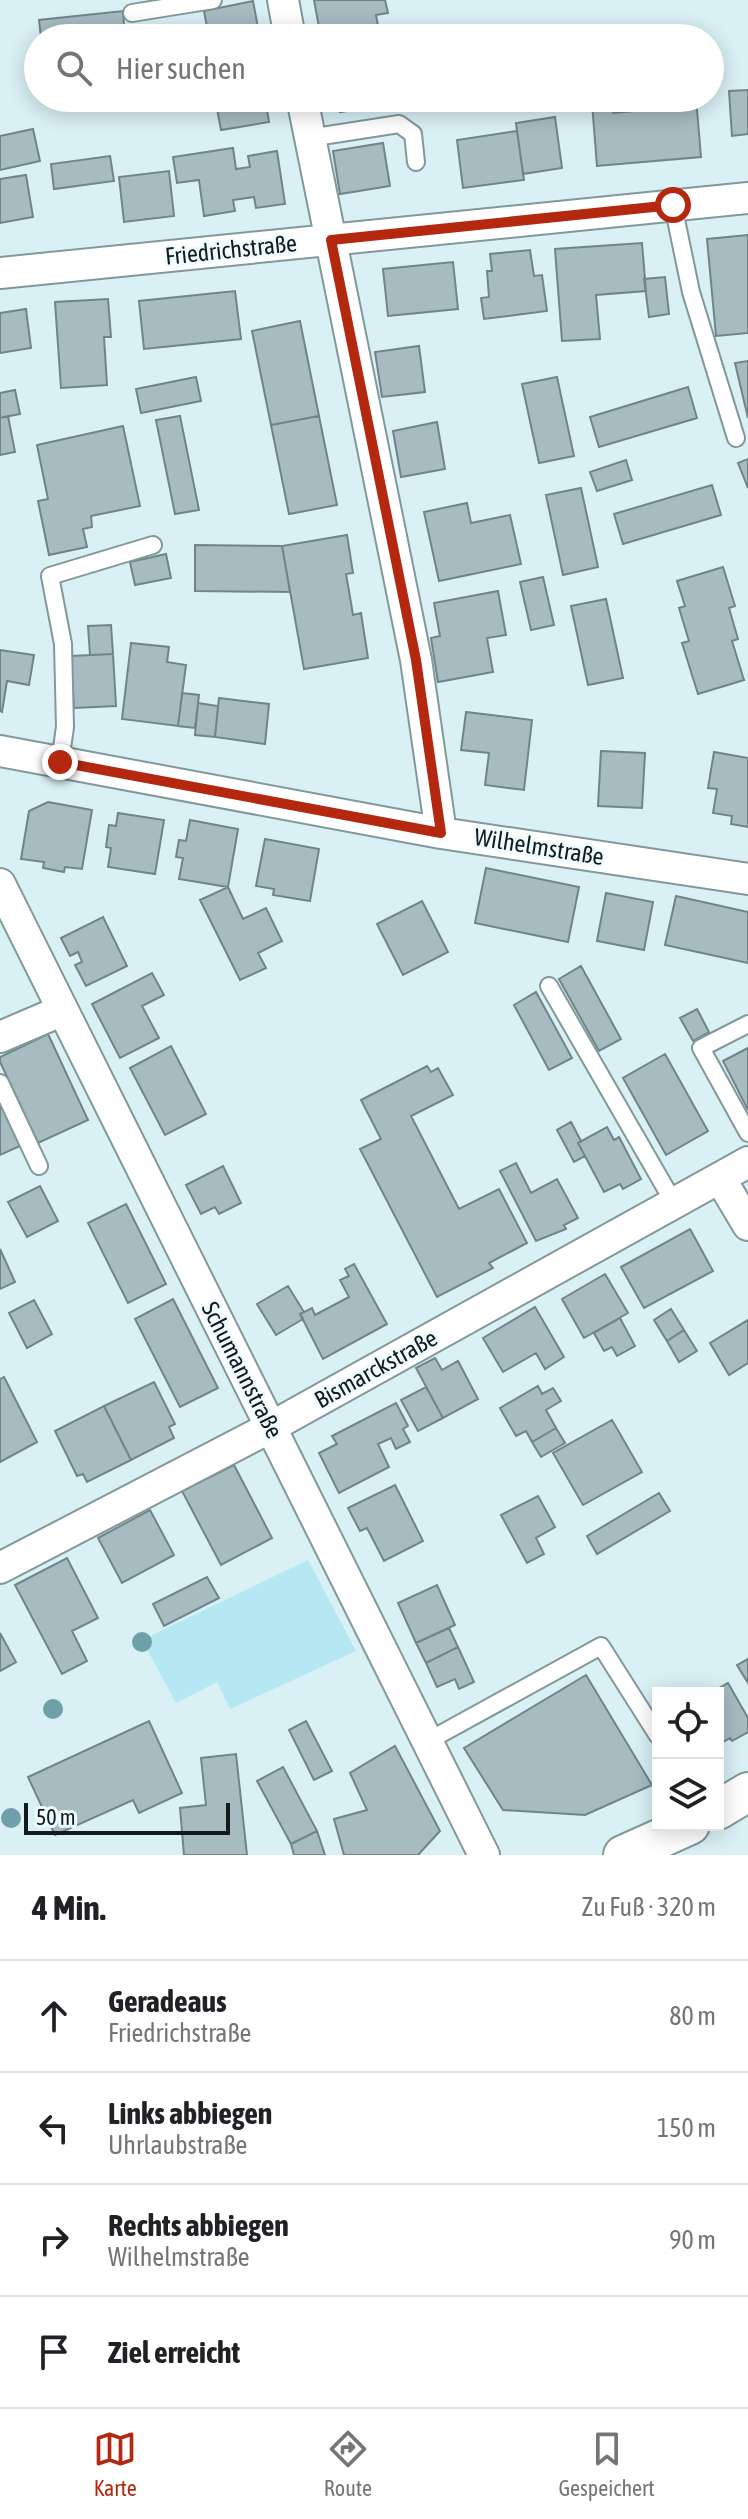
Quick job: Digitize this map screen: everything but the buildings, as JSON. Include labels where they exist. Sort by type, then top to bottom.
[{"type":"street","points":[[283,0],[287,24]]},
{"type":"street","points":[[304,112],[416,660],[441,833]]},
{"type":"street","name":"Friedrichstraße","points":[[0,273],[329,232],[748,198]]},
{"type":"street","name":"Wilhelmstraße","points":[[0,751],[441,833],[748,879]]},
{"type":"street","name":"Schumannstraße","points":[[0,884],[484,1855]]},
{"type":"street","points":[[0,1037],[61,1011]]},
{"type":"street","name":"Bismarckstraße","points":[[0,1568],[271,1427],[748,1162]]},
{"type":"street","points":[[720,1178],[748,1225]]},
{"type":"street","points":[[724,1806],[748,1792]]},
{"type":"street","points":[[623,1855],[677,1831]]},
{"type":"lane","points":[[132,13],[213,0]]},
{"type":"lane","points":[[309,138],[399,124],[413,134],[416,162]]},
{"type":"lane","points":[[673,205],[691,292],[736,438]]},
{"type":"lane","points":[[60,762],[65,727],[63,644],[50,576],[153,545]]},
{"type":"lane","points":[[549,986],[674,1203]]},
{"type":"lane","points":[[748,1024],[701,1048],[748,1133]]},
{"type":"lane","points":[[0,1083],[39,1166]]},
{"type":"lane","points":[[428,1741],[601,1646],[652,1727]]},
{"type":"shaded area","points":[[308,1560],[356,1651],[230,1709],[217,1682],[176,1703],[142,1640]]},
{"type":"route","points":[[60,762],[441,833],[416,660],[331,240],[673,205]]}]
